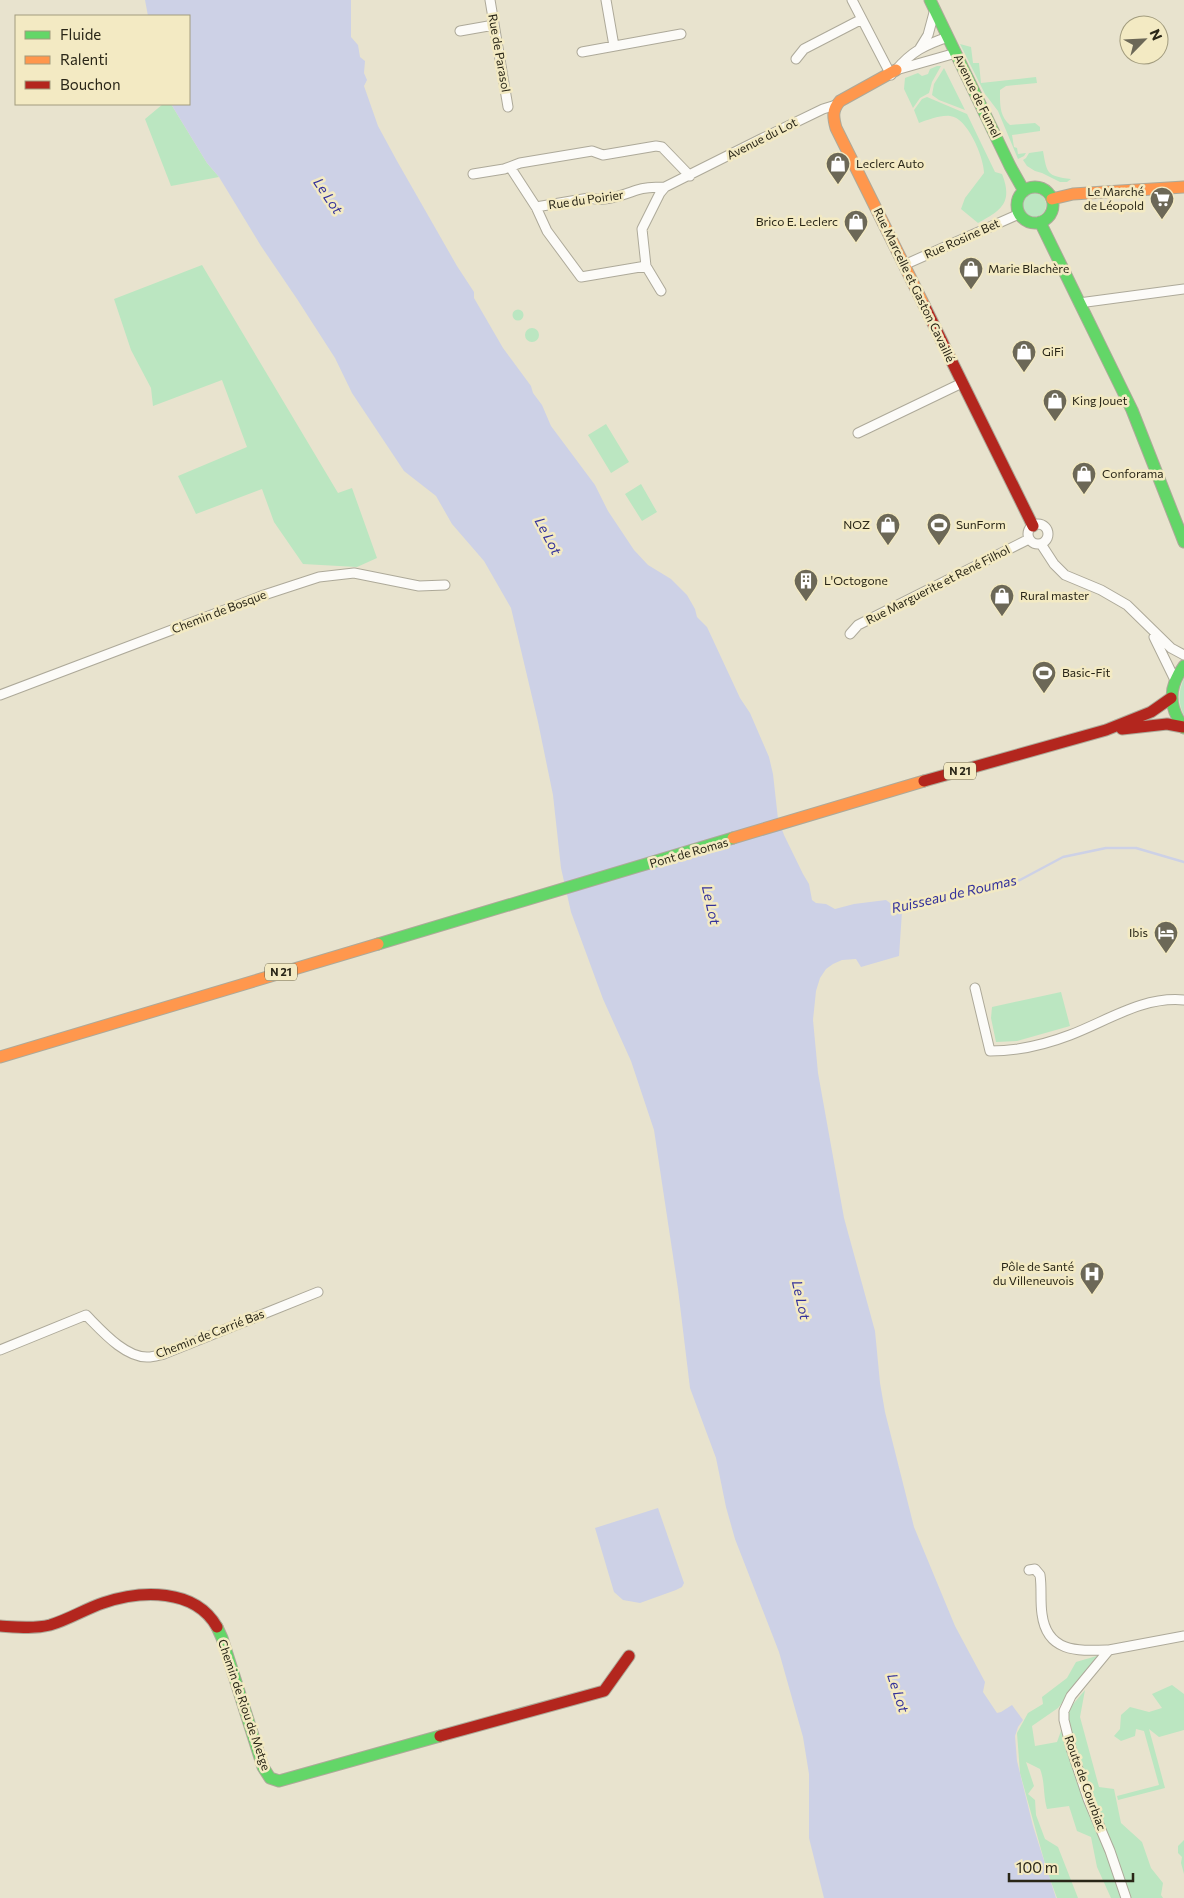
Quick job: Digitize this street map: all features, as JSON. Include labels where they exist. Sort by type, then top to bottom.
[{"type":"main road","name":"Avenue de Fumel","points":[[932,4],[1010,166],[1024,191]]},
{"type":"main road","points":[[836,105],[843,99],[894,72]]},
{"type":"main road","name":"Rue Marcelle et Gaston Cavaillé","points":[[836,105],[833,114],[836,128],[1033,526]]},
{"type":"main road","points":[[1052,199],[1073,194],[1184,187]]},
{"type":"main road","points":[[1040,188],[1052,199],[1052,211],[1046,220],[1031,223],[1019,214],[1018,202],[1024,191],[1040,188]]},
{"type":"main road","points":[[1040,222],[1132,410],[1184,542]]},
{"type":"main road","points":[[1184,666],[1174,678],[1171,698],[1174,714],[1184,727]]},
{"type":"main road","name":"N 21","points":[[1106,730],[1151,712],[1171,698]]},
{"type":"main road","name":"N 21","points":[[1106,730],[1167,724],[1184,727]]},
{"type":"main road","name":"Pont de Romas","points":[[0,1057],[198,996],[815,815],[978,765],[1106,730]]},
{"type":"main road","name":"Chemin de Riou de Metge","points":[[0,1626],[32,1628],[50,1625],[104,1603],[127,1596],[159,1594],[187,1601],[204,1610],[222,1638],[263,1767],[270,1778],[279,1781],[604,1691],[629,1656]]},
{"type":"street","name":"Rue de Parasol","points":[[490,0],[508,106]]},
{"type":"street","points":[[606,0],[614,46]]},
{"type":"street","points":[[852,0],[894,72]]},
{"type":"street","points":[[894,72],[905,59],[919,48],[928,35],[932,4]]},
{"type":"street","points":[[796,59],[804,49],[862,19]]},
{"type":"street","points":[[460,31],[494,26]]},
{"type":"street","points":[[582,52],[681,34]]},
{"type":"street","points":[[919,48],[948,37]]},
{"type":"street","points":[[894,72],[956,53]]},
{"type":"street","name":"Avenue du Lot","points":[[665,188],[761,139],[823,109],[836,105]]},
{"type":"street","points":[[473,174],[510,167],[520,163],[592,151],[603,155],[656,146],[662,147],[690,176]]},
{"type":"street","points":[[510,167],[536,207],[547,231],[581,277],[646,266]]},
{"type":"street","points":[[661,291],[646,266],[642,229],[660,193],[665,188]]},
{"type":"street","name":"Rue du Poirier","points":[[536,207],[589,198],[598,200],[630,194],[636,190],[665,188]]},
{"type":"street","name":"Rue Rosine Bet","points":[[904,265],[1019,214]]},
{"type":"street","points":[[1079,303],[1184,289]]},
{"type":"street","points":[[858,433],[962,383]]},
{"type":"street","points":[[1033,526],[1042,526],[1047,530],[1046,540],[1041,544],[1036,544],[1029,539],[1028,530],[1033,526]]},
{"type":"street","name":"Rue Marguerite et René Filhol","points":[[850,634],[858,625],[1029,539]]},
{"type":"street","points":[[1041,544],[1054,564],[1065,575],[1101,590],[1127,605],[1150,630],[1171,648],[1184,655]]},
{"type":"street","name":"Chemin de Bosque","points":[[0,695],[264,595],[319,577],[354,573],[419,586],[446,586]]},
{"type":"street","points":[[1150,630],[1174,678]]},
{"type":"street","points":[[975,988],[990,1051],[1011,1051],[1048,1043],[1135,1007],[1162,1000],[1184,1000]]},
{"type":"street","name":"Chemin de Carrié Bas","points":[[0,1350],[86,1315],[115,1342],[130,1352],[147,1357],[164,1354],[318,1292]]},
{"type":"street","points":[[1029,1570],[1035,1570],[1040,1575],[1043,1622],[1047,1631],[1054,1639],[1070,1650],[1109,1650],[1184,1636]]},
{"type":"street","name":"Route de Courbiac","points":[[1109,1650],[1071,1696],[1064,1711],[1064,1720],[1088,1799],[1110,1851],[1126,1898]]},
{"type":"green space","points":[[960,44],[971,47],[973,63],[979,63],[981,83],[1036,77],[1037,83],[1006,86],[1000,90],[1002,113],[1010,125],[1035,123],[1040,127],[1040,131],[1012,135],[1014,147],[1017,148],[1018,154],[1026,153],[1024,156],[1018,159],[998,111],[985,94]]},
{"type":"green space","points":[[941,66],[932,82],[929,93],[920,98],[913,108],[904,89],[905,78],[918,73],[922,76],[928,74],[930,69]]},
{"type":"green space","points":[[944,68],[965,110],[939,100],[932,95],[934,84]]},
{"type":"green space","points":[[927,97],[967,114],[995,172],[1002,174],[1006,198],[999,209],[978,223],[961,209],[965,198],[984,173],[978,148],[968,130],[956,118],[942,116],[919,123],[914,110],[922,99]]},
{"type":"green space","points":[[162,105],[172,105],[207,163],[219,177],[171,186],[145,119]]},
{"type":"green space","points":[[1043,151],[1047,169],[1053,175],[1071,179],[1067,182],[1060,182],[1035,171],[1027,166],[1023,160],[1029,153]]},
{"type":"green space","points":[[1034,193],[1043,196],[1046,205],[1043,214],[1034,217],[1025,214],[1022,205],[1025,196]]},
{"type":"green space","points":[[202,265],[338,493],[352,488],[377,558],[357,567],[303,564],[274,522],[262,489],[196,514],[178,476],[247,447],[222,380],[153,406],[151,388],[131,350],[114,299]]},
{"type":"green space","points":[[518,309],[524,315],[518,321],[512,315]]},
{"type":"green space","points":[[529,328],[535,328],[539,335],[535,342],[529,342],[525,338],[525,332]]},
{"type":"green space","points":[[606,424],[629,462],[611,473],[588,435]]},
{"type":"green space","points":[[641,484],[657,512],[642,521],[625,494]]},
{"type":"green space","points":[[1184,678],[1184,716],[1180,697]]},
{"type":"green space","points":[[1061,992],[1070,1026],[1017,1041],[996,1042],[991,1018],[992,1007]]},
{"type":"green space","points":[[1100,1655],[1058,1708],[1032,1726],[1035,1746],[1057,1742],[1069,1709],[1085,1690],[1080,1717],[1099,1787],[1114,1789],[1121,1823],[1142,1842],[1151,1868],[1163,1883],[1161,1895],[1163,1898],[1111,1898],[1097,1867],[1091,1837],[1077,1831],[1069,1806],[1047,1809],[1040,1769],[1026,1762],[1034,1786],[1028,1794],[1035,1800],[1036,1815],[1045,1839],[1058,1847],[1078,1898],[1057,1898],[1047,1871],[1020,1773],[1017,1733],[1028,1713],[1043,1704],[1042,1697],[1067,1678],[1076,1662]]},
{"type":"green space","points":[[1172,1685],[1184,1694],[1184,1730],[1159,1737],[1149,1729],[1165,1788],[1118,1800],[1117,1796],[1159,1785],[1144,1731],[1136,1729],[1135,1736],[1121,1741],[1114,1736],[1120,1729],[1121,1715],[1130,1707],[1149,1712],[1162,1708],[1152,1694]]},
{"type":"green space","points":[[1184,1840],[1184,1874],[1181,1863],[1182,1857],[1178,1853],[1178,1846]]},
{"type":"water","name":"Le Lot","points":[[145,0],[351,0],[351,37],[358,45],[360,57],[365,61],[364,73],[367,80],[364,86],[378,126],[457,266],[474,292],[474,298],[503,348],[531,386],[551,426],[595,485],[608,511],[634,550],[648,565],[671,579],[687,595],[697,617],[707,627],[740,698],[750,713],[769,757],[773,774],[778,819],[809,884],[812,900],[835,909],[854,904],[886,900],[902,912],[899,956],[861,967],[856,959],[842,960],[826,969],[820,978],[816,991],[813,1020],[818,1073],[844,1218],[875,1331],[885,1412],[914,1527],[955,1626],[985,1682],[983,1692],[997,1713],[1012,1705],[1023,1720],[1015,1736],[1017,1761],[1033,1826],[1056,1898],[824,1898],[809,1838],[809,1774],[803,1737],[779,1652],[735,1539],[716,1458],[690,1388],[678,1289],[654,1130],[631,1061],[603,999],[571,912],[561,868],[553,795],[511,608],[484,561],[452,524],[436,496],[404,471],[352,393],[335,358],[261,246],[219,177],[207,163],[172,105],[190,105],[190,15],[148,15]]},
{"type":"water","points":[[658,1508],[684,1583],[682,1587],[676,1590],[640,1603],[623,1600],[614,1592],[595,1528]]},
{"type":"waterway","name":"Ruisseau de Roumas","points":[[893,908],[916,901],[989,890],[1020,880],[1063,857],[1106,848],[1136,848],[1184,862]]},
{"type":"traffic: fast","points":[[930,0],[1010,166],[1024,191]]},
{"type":"traffic: fast","points":[[1035,187],[1047,193],[1053,205],[1047,217],[1035,223],[1023,217],[1017,205],[1023,193],[1035,187]]},
{"type":"traffic: fast","points":[[1040,222],[1132,410],[1184,542]]},
{"type":"traffic: fast","points":[[1184,666],[1175,682],[1172,697],[1175,712],[1184,728]]},
{"type":"traffic: fast","points":[[378,944],[733,838]]},
{"type":"traffic: fast","points":[[217,1627],[263,1767],[270,1778],[279,1781],[440,1736]]},
{"type":"traffic: slow","points":[[896,70],[840,101],[834,111],[834,120],[836,128],[924,305]]},
{"type":"traffic: slow","points":[[1052,199],[1073,194],[1184,187]]},
{"type":"traffic: slow","points":[[733,838],[924,781]]},
{"type":"traffic: slow","points":[[0,1057],[378,944]]},
{"type":"traffic: jam","points":[[924,305],[1033,526]]},
{"type":"traffic: jam","points":[[924,781],[1106,730],[1151,712],[1171,698]]},
{"type":"traffic: jam","points":[[1122,729],[1167,724],[1183,727]]},
{"type":"traffic: jam","points":[[0,1626],[31,1627],[50,1625],[103,1603],[134,1596],[150,1595],[181,1599],[195,1605],[207,1614],[217,1627]]},
{"type":"traffic: jam","points":[[440,1736],[604,1691],[629,1656]]},
{"type":"place","name":"Leclerc Auto","points":[[838,185]]},
{"type":"place","name":"Le Marché de Léopold","points":[[1162,220]]},
{"type":"place","name":"Brico E. Leclerc","points":[[856,243]]},
{"type":"place","name":"Marie Blachère","points":[[971,290]]},
{"type":"place","name":"GiFi","points":[[1024,373]]},
{"type":"place","name":"King Jouet","points":[[1055,422]]},
{"type":"place","name":"Conforama","points":[[1084,495]]},
{"type":"place","name":"NOZ","points":[[888,546]]},
{"type":"place","name":"SunForm","points":[[939,546]]},
{"type":"place","name":"L'Octogone","points":[[806,602]]},
{"type":"place","name":"Rural master","points":[[1002,617]]},
{"type":"place","name":"Basic-Fit","points":[[1044,694]]},
{"type":"place","name":"Ibis","points":[[1166,954]]},
{"type":"place","name":"Pôle de Santé du Villeneuvois","points":[[1092,1295]]}]
